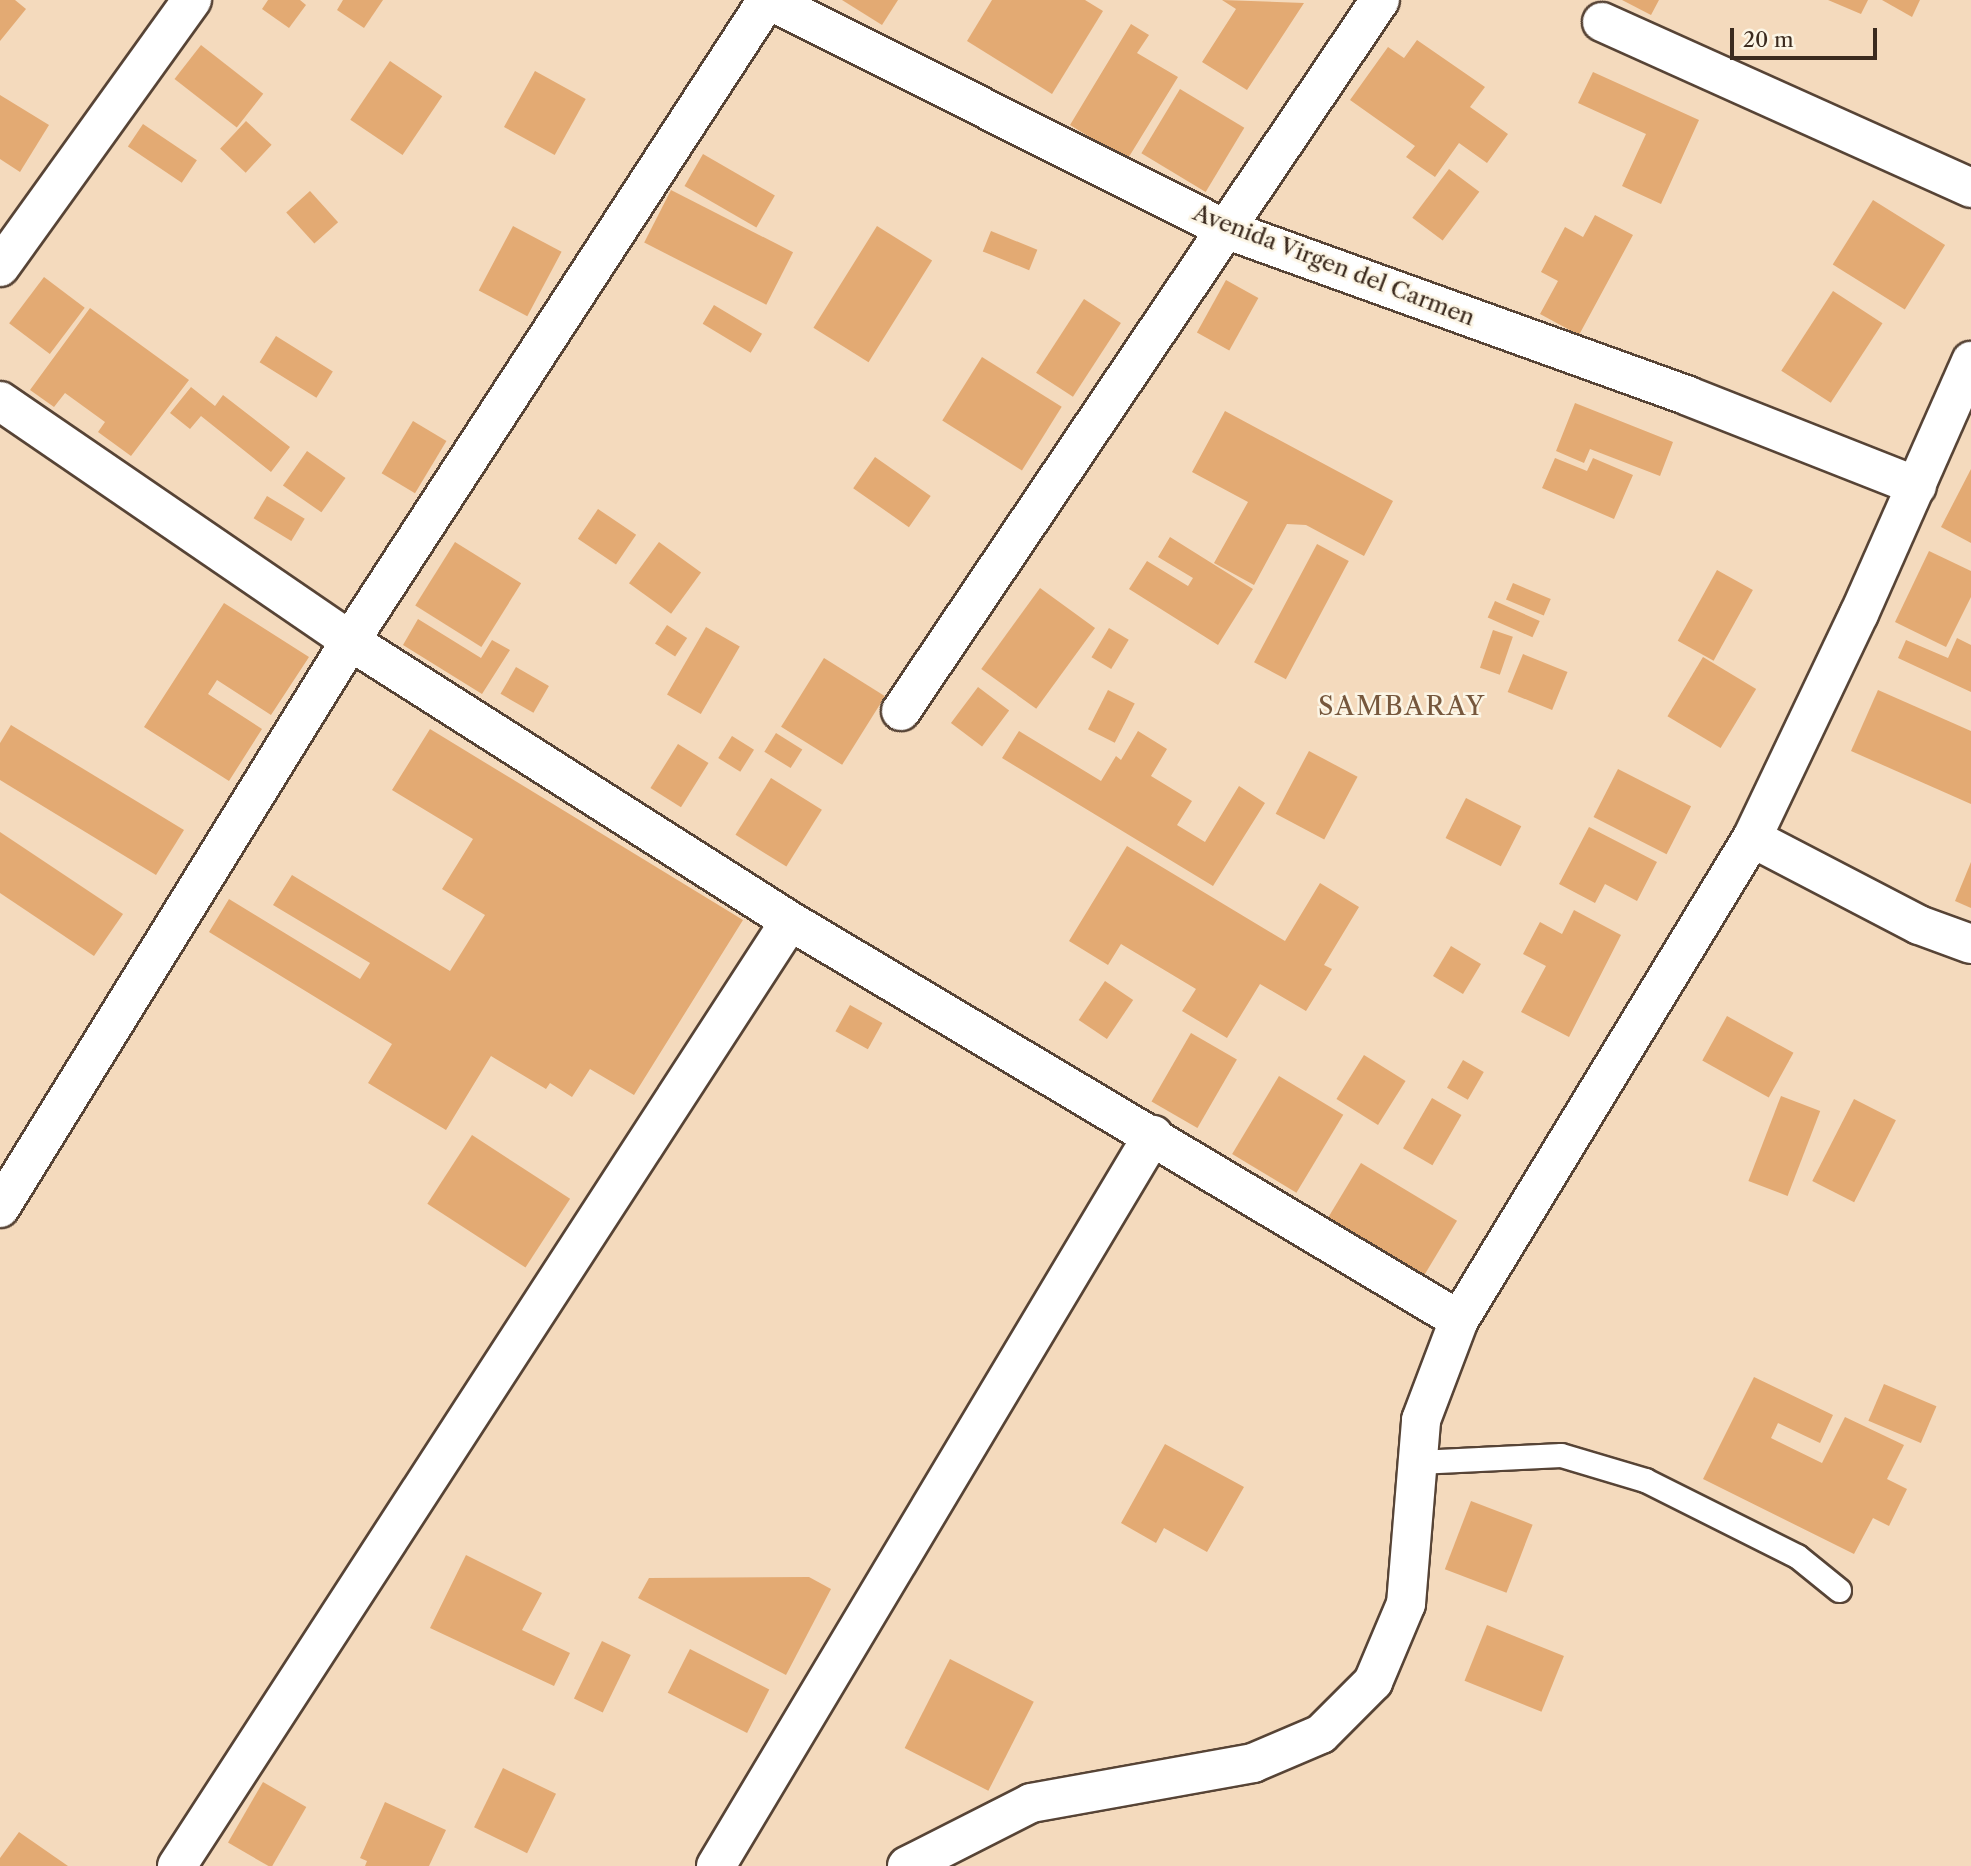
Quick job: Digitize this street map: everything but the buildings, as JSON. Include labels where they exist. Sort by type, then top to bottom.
[{"type":"street","points":[[0,267],[192,0]]},
{"type":"street","points":[[0,1208],[350,640],[768,0]]},
{"type":"street","name":"Avenida Virgen del Carmen","points":[[768,0],[1226,229],[1688,396],[1917,486]]},
{"type":"street","points":[[901,712],[1380,0]]},
{"type":"street","points":[[1602,22],[1971,188]]},
{"type":"street","points":[[907,1866],[1031,1803],[1254,1763],[1321,1734],[1373,1682],[1406,1604],[1422,1420],[1459,1320],[1752,838],[1917,486],[1971,361]]},
{"type":"street","points":[[0,401],[350,640],[790,921],[1153,1135],[1459,1320]]},
{"type":"street","points":[[1752,838],[1919,925],[1971,944]]},
{"type":"street","points":[[177,1866],[790,921]]},
{"type":"street","points":[[716,1866],[1153,1135]]},
{"type":"lane","points":[[1418,1462],[1561,1455],[1645,1480],[1797,1556],[1839,1590]]},
{"type":"district","name":"SAMBARAY","points":[[1402,707]]}]
